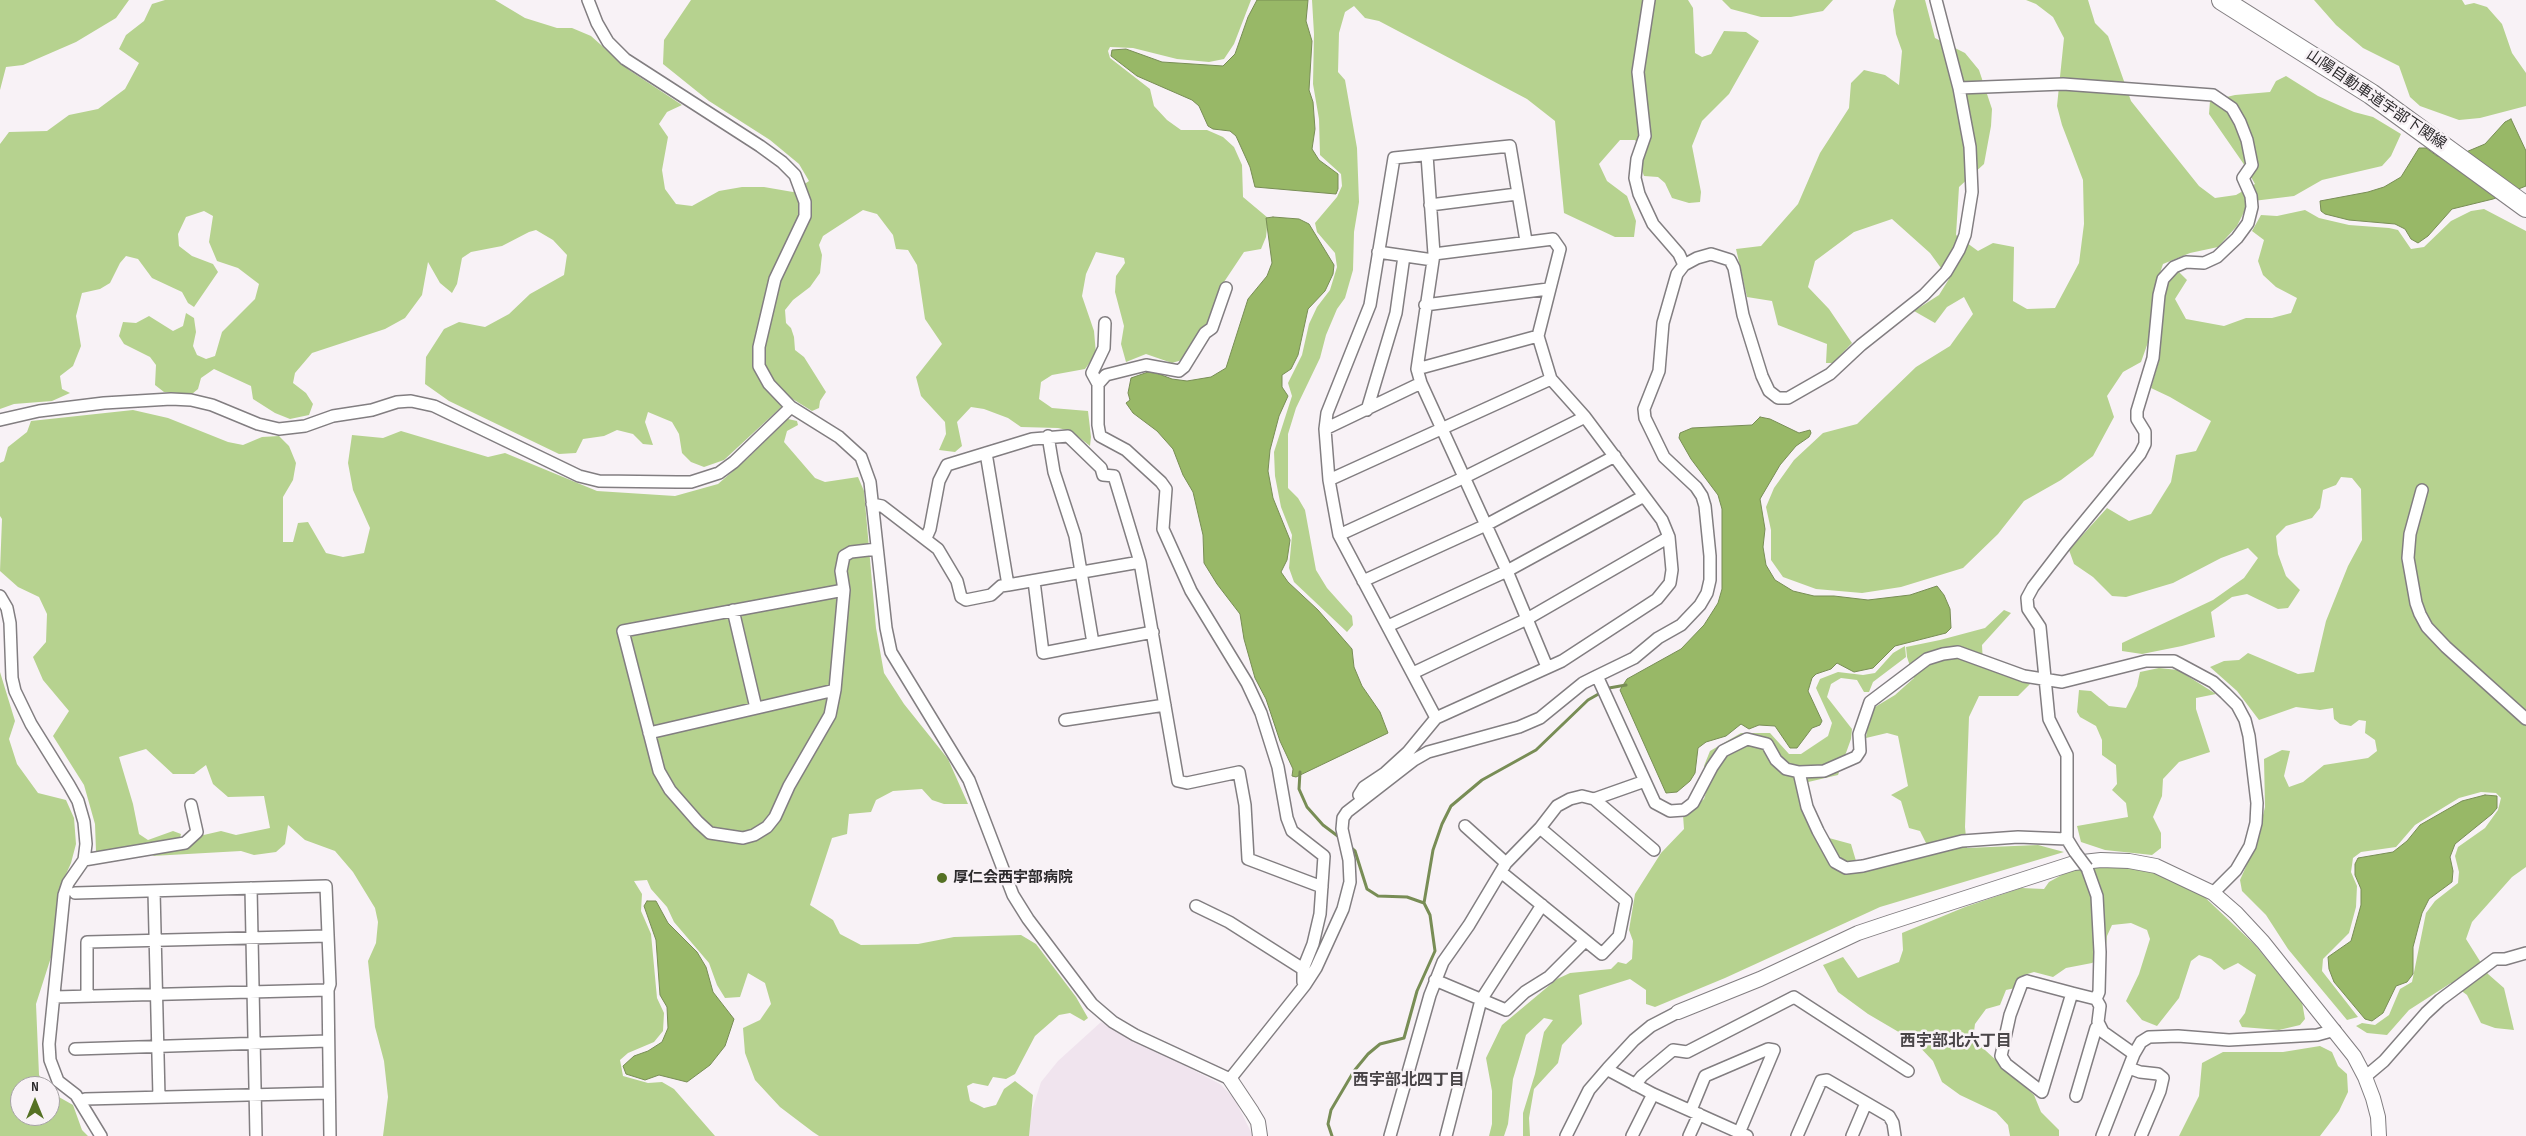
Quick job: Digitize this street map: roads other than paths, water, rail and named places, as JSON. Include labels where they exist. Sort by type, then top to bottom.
[{"type":"highway","name":"山陽自動車道宇部下関線","points":[[2222,0],[2411,122],[2526,207]]},
{"type":"street","points":[[588,0],[596,23],[608,42],[625,59],[782,162],[795,175],[802,189],[805,202],[805,216],[775,279],[759,347],[759,366],[769,384],[791,407],[855,449],[868,471],[886,628],[891,652],[970,780],[1013,895],[1028,919],[1100,1012],[1135,1035],[1230,1079],[1258,1122],[1260,1136]]},
{"type":"street","points":[[1649,0],[1638,72],[1644,136],[1637,160],[1635,178],[1639,194],[1653,224],[1679,254],[1684,265]]},
{"type":"street","points":[[1230,1079],[1305,986],[1316,968],[1348,893],[1349,860],[1342,829],[1343,818],[1362,800],[1414,760],[1428,752],[1519,727],[1540,718],[1583,683],[1634,658],[1658,638],[1680,625],[1700,605],[1707,593],[1710,580],[1710,556],[1705,506],[1702,496],[1696,487],[1664,457],[1645,418],[1644,409],[1659,371],[1663,323],[1677,274],[1684,265],[1697,258],[1711,254],[1730,260],[1734,268],[1740,302],[1762,376],[1769,391],[1778,398],[1788,398],[1830,374],[1861,344],[1924,295],[1946,272],[1959,250],[1965,235],[1972,192],[1970,147],[1959,88],[1936,0]]},
{"type":"street","points":[[1959,88],[2064,84],[2213,95],[2232,108],[2240,122],[2247,140],[2252,165],[2243,178],[2251,196],[2252,207],[2248,223],[2237,238],[2217,257],[2204,263],[2186,262],[2174,267],[2163,279],[2159,295],[2153,358],[2137,411],[2137,419],[2144,432],[2145,444],[2140,454],[2066,544],[2033,587],[2027,598],[2028,609],[2040,628],[2049,719],[2067,755],[2067,839],[2087,868],[2097,896],[2100,952],[2099,992],[2096,999]]},
{"type":"street","points":[[1436,718],[1339,535],[1329,480],[1327,413],[1370,304],[1394,158],[1510,146],[1526,241]]},
{"type":"street","points":[[1427,155],[1434,257],[1425,304],[1417,369],[1421,383],[1507,571],[1547,667]]},
{"type":"street","points":[[1430,204],[1517,194]]},
{"type":"street","points":[[1362,800],[1359,795],[1364,788],[1385,773],[1408,752],[1436,718],[1562,661],[1657,599],[1670,583],[1672,557],[1669,537],[1662,520],[1585,417],[1551,379],[1538,336],[1548,289],[1560,249],[1553,239],[1526,241],[1434,257],[1404,256],[1378,252]]},
{"type":"street","points":[[1367,410],[1396,313],[1404,256]]},
{"type":"street","points":[[1098,384],[1106,375],[1146,365],[1179,371],[1184,367],[1205,333],[1212,328],[1226,288]]},
{"type":"street","points":[[1425,304],[1548,289]]},
{"type":"street","points":[[1105,323],[1104,348],[1092,373],[1098,384],[1098,425],[1100,436],[1126,450],[1161,482],[1166,490],[1164,529],[1191,591],[1238,666],[1261,713],[1278,768],[1287,818],[1292,831],[1324,856],[1322,888],[1313,944],[1303,969],[1302,982],[1305,986]]},
{"type":"street","points":[[1417,369],[1538,336]]},
{"type":"street","points":[[1329,480],[1442,431],[1551,379]]},
{"type":"street","points":[[1326,429],[1421,383]]},
{"type":"street","points":[[0,420],[30,412],[76,406],[171,399],[212,405],[258,424],[279,430],[305,426],[334,416],[372,410],[397,402],[411,401],[434,406],[579,476],[599,481],[691,482],[719,473],[734,462],[791,407]]},
{"type":"street","points":[[1339,535],[1463,478],[1585,417]]},
{"type":"street","points":[[926,538],[930,530],[939,481],[947,465],[1032,439],[1048,436],[1068,436],[1101,468],[1103,475],[1114,476],[1140,562],[1178,781],[1187,783],[1240,772],[1245,805],[1248,859],[1322,888]]},
{"type":"street","points":[[1048,436],[1054,472],[1075,536],[1093,643]]},
{"type":"street","points":[[986,453],[1008,584]]},
{"type":"street","points":[[1363,581],[1486,525],[1615,456]]},
{"type":"street","points":[[2422,490],[2410,534],[2408,558],[2416,603],[2420,614],[2427,626],[2446,648],[2526,719]]},
{"type":"street","points":[[1388,626],[1507,571],[1644,496]]},
{"type":"street","points":[[872,504],[882,506],[938,549],[947,560],[957,581],[961,597],[966,600],[991,595],[1001,586],[1008,584],[1140,562]]},
{"type":"street","points":[[1413,673],[1527,619],[1669,537]]},
{"type":"street","points":[[844,590],[623,631],[659,771],[670,790],[698,822],[710,832],[748,836],[767,827],[775,817],[789,786],[830,715],[835,690],[844,590],[841,571],[844,556],[851,552],[877,550]]},
{"type":"street","points":[[1034,581],[1044,653],[1153,632]]},
{"type":"street","points":[[0,596],[7,608],[10,623],[12,678],[15,691],[31,724],[78,801],[86,844],[84,860],[68,883],[64,895],[49,1044],[50,1060],[58,1081],[76,1094],[101,1136]]},
{"type":"street","points":[[733,610],[756,708]]},
{"type":"street","points":[[1597,676],[1655,803],[1662,809],[1670,811],[1684,810],[1693,803],[1712,767],[1723,751],[1747,739],[1767,744],[1776,760],[1786,769],[1799,772],[1824,771],[1856,757],[1860,751],[1859,734],[1870,702],[1928,659],[1958,652],[2024,676],[2046,681],[2062,682],[2146,661],[2174,661],[2213,682],[2236,705],[2245,720],[2249,736],[2257,803],[2256,823],[2250,846],[2236,870],[2214,892]]},
{"type":"street","points":[[649,733],[835,690]]},
{"type":"street","points":[[1065,720],[1165,705]]},
{"type":"street","points":[[1799,772],[1806,807],[1835,862],[1846,868],[1863,866],[1962,841],[2018,837],[2067,839]]},
{"type":"street","points":[[1594,799],[1645,781]]},
{"type":"street","points":[[1390,1136],[1435,980],[1443,962],[1469,925],[1503,867],[1540,828],[1557,806],[1570,799],[1582,796],[1594,799],[1654,850]]},
{"type":"street","points":[[84,860],[185,843],[197,832],[191,805]]},
{"type":"street","points":[[1465,826],[1542,905],[1602,954],[1619,936],[1626,901],[1540,828]]},
{"type":"street","points":[[1566,1136],[1590,1090],[1608,1068],[1634,1040],[1651,1026],[1678,1012],[1760,979],[1858,933],[2074,862],[2101,860],[2129,861],[2156,866],[2214,892],[2263,942],[2354,1056],[2365,1077],[2378,1117],[2379,1136]]},
{"type":"street","points":[[76,893],[326,886],[330,984],[328,990],[330,1136]]},
{"type":"street","points":[[251,888],[256,1136]]},
{"type":"street","points":[[154,891],[159,1097]]},
{"type":"street","points":[[1446,1136],[1481,1000],[1542,905]]},
{"type":"street","points":[[1196,906],[1229,922],[1303,969]]},
{"type":"street","points":[[87,996],[87,942],[328,936]]},
{"type":"street","points":[[1435,980],[1506,1010],[1525,992],[1549,977],[1585,941]]},
{"type":"street","points":[[2365,1077],[2384,1061],[2426,1012],[2440,1000],[2494,959],[2505,959],[2526,953]]},
{"type":"street","points":[[2072,993],[2042,1092],[2006,1064],[2001,1056],[2010,1015],[2022,982],[2027,981],[2096,999],[2100,1006],[2099,1026],[2103,1032],[2134,1054]]},
{"type":"street","points":[[54,997],[328,990]]},
{"type":"street","points":[[1635,1085],[1642,1076],[1673,1050],[1687,1052],[1794,997],[1908,1071]]},
{"type":"street","points":[[2076,1096],[2096,1028],[2099,1026]]},
{"type":"street","points":[[2102,1136],[2134,1054],[2141,1042],[2149,1038],[2159,1036],[2229,1040],[2318,1035],[2335,1030]]},
{"type":"street","points":[[75,1049],[328,1041]]},
{"type":"street","points":[[1608,1068],[1653,1094],[1695,1112],[1743,1134],[1774,1050],[1768,1049],[1705,1076],[1695,1112],[1689,1136]]},
{"type":"street","points":[[2129,1068],[2140,1072],[2158,1074],[2163,1078],[2160,1091],[2140,1136]]},
{"type":"street","points":[[1797,1136],[1821,1081],[1827,1080],[1889,1116],[1893,1123],[1895,1136]]},
{"type":"street","points":[[80,1101],[85,1099],[328,1093]]},
{"type":"street","points":[[1632,1136],[1653,1094]]},
{"type":"street","points":[[1852,1136],[1866,1103]]},
{"type":"waterway","points":[[1332,1136],[1328,1124],[1331,1110],[1354,1071],[1368,1054],[1380,1044],[1404,1038],[1417,991],[1435,951],[1430,915],[1424,903],[1433,850],[1442,824],[1451,806],[1482,780],[1536,750],[1588,700],[1609,688],[1626,685]]},
{"type":"waterway","points":[[1300,772],[1299,789],[1307,807],[1323,825],[1339,837]]},
{"type":"waterway","points":[[1349,846],[1355,851],[1367,889],[1378,896],[1407,897],[1424,903]]},
{"type":"place","name":"厚仁会西宇部病院","points":[[942,878]]},
{"type":"district","name":"西宇部北六丁目","points":[[1956,1042]]},
{"type":"district","name":"西宇部北四丁目","points":[[1409,1081]]}]
